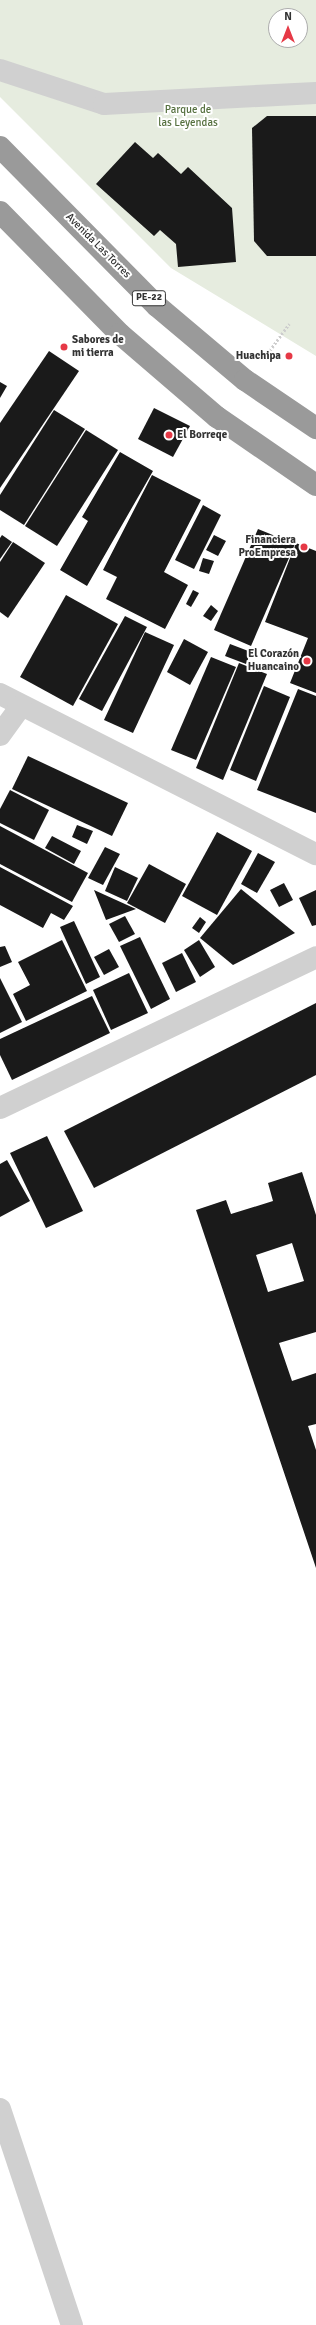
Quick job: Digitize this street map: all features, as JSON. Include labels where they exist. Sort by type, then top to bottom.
[{"type":"highway","name":"Avenida Las Torres","points":[[0,146],[157,306],[245,380],[316,428]]},
{"type":"highway","points":[[0,212],[120,334],[217,417],[316,485]]},
{"type":"street","points":[[0,70],[104,104],[316,93]]},
{"type":"street","points":[[0,694],[21,706],[316,854]]},
{"type":"street","points":[[0,735],[21,706]]},
{"type":"street","points":[[0,1108],[316,957]]},
{"type":"street","points":[[0,2109],[72,2325]]},
{"type":"green space","name":"Parque de las Leyendas","points":[[0,0],[316,0],[316,356],[171,268],[0,97]]},
{"type":"building","points":[[267,116],[316,116],[316,256],[267,256],[254,241],[252,128]]},
{"type":"building","points":[[135,142],[153,158],[158,153],[181,174],[188,167],[232,208],[236,262],[178,267],[176,244],[160,230],[154,236],[96,184]]},
{"type":"building","points":[[49,351],[79,371],[0,488],[0,423]]},
{"type":"building","points":[[0,382],[7,386],[0,398]]},
{"type":"building","points":[[154,408],[190,426],[173,457],[138,439]]},
{"type":"building","points":[[54,410],[85,429],[24,525],[0,510],[0,495]]},
{"type":"building","points":[[86,430],[118,450],[57,546],[25,526]]},
{"type":"building","points":[[120,452],[153,471],[87,586],[60,570],[88,521],[82,517]]},
{"type":"building","points":[[152,475],[201,500],[164,572],[188,585],[165,629],[106,599],[117,577],[103,570]]},
{"type":"building","points":[[203,505],[221,515],[194,569],[175,560]]},
{"type":"building","points":[[258,529],[295,544],[251,646],[214,630]]},
{"type":"building","points":[[2,535],[12,542],[0,559],[0,538]]},
{"type":"building","points":[[214,535],[226,541],[218,556],[206,550]]},
{"type":"building","points":[[13,542],[45,563],[8,618],[0,612],[0,562]]},
{"type":"building","points":[[296,543],[316,551],[316,693],[290,683],[308,638],[265,622]]},
{"type":"building","points":[[203,558],[214,561],[209,574],[199,571]]},
{"type":"building","points":[[193,590],[199,593],[191,607],[186,604]]},
{"type":"building","points":[[66,595],[118,624],[73,706],[20,677]]},
{"type":"building","points":[[211,605],[218,611],[211,621],[203,616]]},
{"type":"building","points":[[125,616],[147,627],[102,711],[79,699]]},
{"type":"building","points":[[145,632],[174,645],[133,733],[104,720]]},
{"type":"building","points":[[184,639],[208,652],[190,685],[167,672]]},
{"type":"building","points":[[230,644],[251,652],[246,664],[225,656]]},
{"type":"building","points":[[211,657],[236,667],[196,760],[171,750]]},
{"type":"building","points":[[239,663],[267,674],[223,780],[196,768]]},
{"type":"building","points":[[264,686],[290,697],[256,781],[230,770]]},
{"type":"building","points":[[298,689],[316,696],[316,813],[257,790]]},
{"type":"building","points":[[28,756],[128,803],[112,836],[12,789]]},
{"type":"building","points":[[10,790],[49,810],[34,840],[0,823],[0,809]]},
{"type":"building","points":[[77,825],[93,831],[87,844],[72,837]]},
{"type":"building","points":[[0,826],[88,873],[72,902],[0,864]]},
{"type":"building","points":[[217,832],[252,851],[217,915],[182,896]]},
{"type":"building","points":[[52,836],[81,851],[74,864],[45,848]]},
{"type":"building","points":[[105,847],[120,854],[103,885],[88,878]]},
{"type":"building","points":[[258,853],[275,862],[257,893],[241,884]]},
{"type":"building","points":[[149,864],[186,884],[165,923],[127,903]]},
{"type":"building","points":[[0,867],[73,906],[64,920],[51,913],[43,928],[0,905]]},
{"type":"building","points":[[115,867],[138,878],[127,901],[105,891]]},
{"type":"building","points":[[284,883],[293,900],[279,907],[270,890]]},
{"type":"building","points":[[241,889],[295,933],[233,965],[200,938]]},
{"type":"building","points":[[94,890],[136,909],[106,920]]},
{"type":"building","points":[[316,890],[316,925],[312,926],[299,898]]},
{"type":"building","points":[[125,916],[135,934],[119,942],[109,924]]},
{"type":"building","points":[[200,917],[206,922],[199,933],[192,928]]},
{"type":"building","points":[[74,921],[100,977],[86,984],[60,927]]},
{"type":"building","points":[[140,937],[170,999],[151,1009],[120,946]]},
{"type":"building","points":[[62,940],[87,991],[26,1021],[13,994],[30,985],[18,962]]},
{"type":"building","points":[[199,940],[215,967],[200,977],[184,950]]},
{"type":"building","points":[[5,946],[12,962],[0,967],[0,947]]},
{"type":"building","points":[[109,949],[119,967],[104,975],[94,957]]},
{"type":"building","points":[[182,953],[196,982],[176,992],[162,963]]},
{"type":"building","points":[[129,973],[148,1013],[111,1030],[93,990]]},
{"type":"building","points":[[0,978],[22,1022],[0,1033]]},
{"type":"building","points":[[92,996],[110,1033],[12,1080],[0,1055],[0,1039]]},
{"type":"building","points":[[316,1003],[316,1075],[94,1188],[64,1131]]},
{"type":"building","points":[[47,1136],[83,1211],[46,1228],[10,1153]]},
{"type":"building","points":[[7,1160],[30,1201],[0,1217],[0,1164]]},
{"type":"building","points":[[302,1172],[316,1215],[316,1332],[279,1343],[292,1381],[316,1373],[316,1424],[308,1426],[316,1450],[316,1568],[196,1210],[226,1200],[231,1214],[273,1201],[268,1183]],"holes":[[[292,1243],[304,1281],[268,1292],[256,1255]]]},
{"type":"place","name":"Sabores de mi tierra","points":[[64,347]]},
{"type":"place","name":"Huachipa","points":[[289,356]]},
{"type":"place","name":"El Borreqe","points":[[169,435]]},
{"type":"place","name":"Financiera ProEmpresa","points":[[304,547]]},
{"type":"place","name":"El Corazón Huancaino","points":[[307,661]]}]
